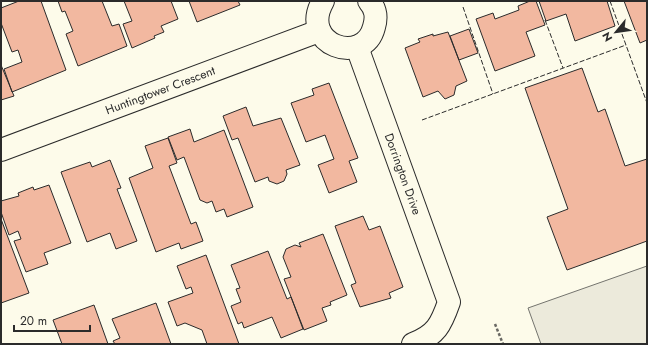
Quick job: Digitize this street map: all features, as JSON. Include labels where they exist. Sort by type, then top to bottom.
[{"type":"street","points":[[323,1],[318,10],[317,21],[319,31],[328,42],[336,47],[346,48],[357,47],[368,39],[374,31],[376,21],[375,2]]},
{"type":"street","name":"Huntingtower Crescent","points":[[1,150],[319,31]]},
{"type":"street","name":"Dorrington Drive","points":[[357,47],[449,302],[441,324],[424,340],[413,344]]},
{"type":"path","points":[[495,324],[503,344]]},
{"type":"shaded area","points":[[647,266],[647,344],[541,344],[528,308]]},
{"type":"building","points":[[19,1],[41,1],[66,70],[12,92],[4,69],[22,62],[18,50],[12,52],[1,23],[1,8]]},
{"type":"building","points":[[58,1],[102,1],[112,26],[119,24],[127,46],[78,66],[66,34],[73,31],[65,11],[62,12]]},
{"type":"building","points":[[124,1],[171,1],[178,19],[161,26],[164,32],[154,36],[155,38],[132,48],[123,24],[132,21]]},
{"type":"building","points":[[189,1],[238,1],[240,5],[197,22]]},
{"type":"building","points":[[530,1],[536,1],[545,25],[526,32],[535,56],[495,71],[476,19],[493,13],[495,19],[519,10],[518,6]]},
{"type":"building","points":[[539,1],[607,1],[615,26],[575,41],[566,14],[546,21]]},
{"type":"building","points":[[624,1],[647,1],[647,40],[640,43]]},
{"type":"building","points":[[469,29],[478,53],[459,60],[450,36]]},
{"type":"building","points":[[448,32],[467,81],[456,86],[454,95],[445,99],[438,91],[423,97],[405,48],[420,42],[418,39],[433,34],[433,36]]},
{"type":"building","points":[[1,65],[14,96],[1,100]]},
{"type":"building","points":[[582,68],[598,112],[605,109],[625,166],[647,159],[647,241],[567,270],[547,217],[568,209],[525,88]]},
{"type":"building","points":[[329,83],[358,158],[349,161],[357,182],[329,193],[318,165],[334,159],[325,135],[306,142],[291,103],[314,95],[312,89]]},
{"type":"building","points":[[246,107],[253,126],[281,118],[300,165],[286,170],[287,174],[284,181],[277,184],[269,181],[268,177],[255,182],[238,138],[232,140],[223,116]]},
{"type":"building","points":[[190,129],[194,142],[224,130],[253,207],[227,217],[224,209],[216,212],[212,201],[207,203],[200,200],[184,157],[177,160],[168,137]]},
{"type":"building","points":[[168,138],[177,163],[169,166],[191,224],[196,222],[203,241],[181,249],[179,243],[156,252],[129,178],[153,168],[145,146]]},
{"type":"building","points":[[110,160],[121,188],[117,189],[137,241],[116,249],[110,233],[87,242],[61,172],[90,162],[92,167]]},
{"type":"building","points":[[49,185],[71,243],[44,253],[48,264],[26,272],[14,241],[21,239],[18,231],[9,235],[1,212],[1,201],[19,196],[18,193],[33,187],[34,190]]},
{"type":"building","points":[[363,216],[369,230],[380,226],[403,287],[389,293],[391,298],[360,307],[351,285],[356,283],[335,226]]},
{"type":"building","points":[[1,219],[29,293],[1,303]]},
{"type":"building","points":[[323,234],[347,295],[330,302],[331,305],[322,308],[327,321],[304,330],[284,279],[291,277],[283,257],[286,249],[295,245],[301,247],[299,243]]},
{"type":"building","points":[[268,251],[287,299],[291,297],[303,329],[281,338],[272,317],[244,328],[242,322],[238,324],[231,306],[241,302],[236,289],[240,288],[231,265]]},
{"type":"building","points":[[206,255],[239,344],[207,344],[202,330],[185,323],[177,326],[168,302],[193,293],[191,287],[186,289],[177,266]]},
{"type":"building","points":[[156,303],[171,344],[115,344],[113,341],[120,338],[112,319]]},
{"type":"building","points":[[94,305],[108,344],[62,344],[53,320]]},
{"type":"fence","points":[[610,1],[647,103]]},
{"type":"fence","points":[[463,7],[493,94]]},
{"type":"fence","points":[[545,20],[563,68]]},
{"type":"fence","points":[[422,120],[626,45]]}]
